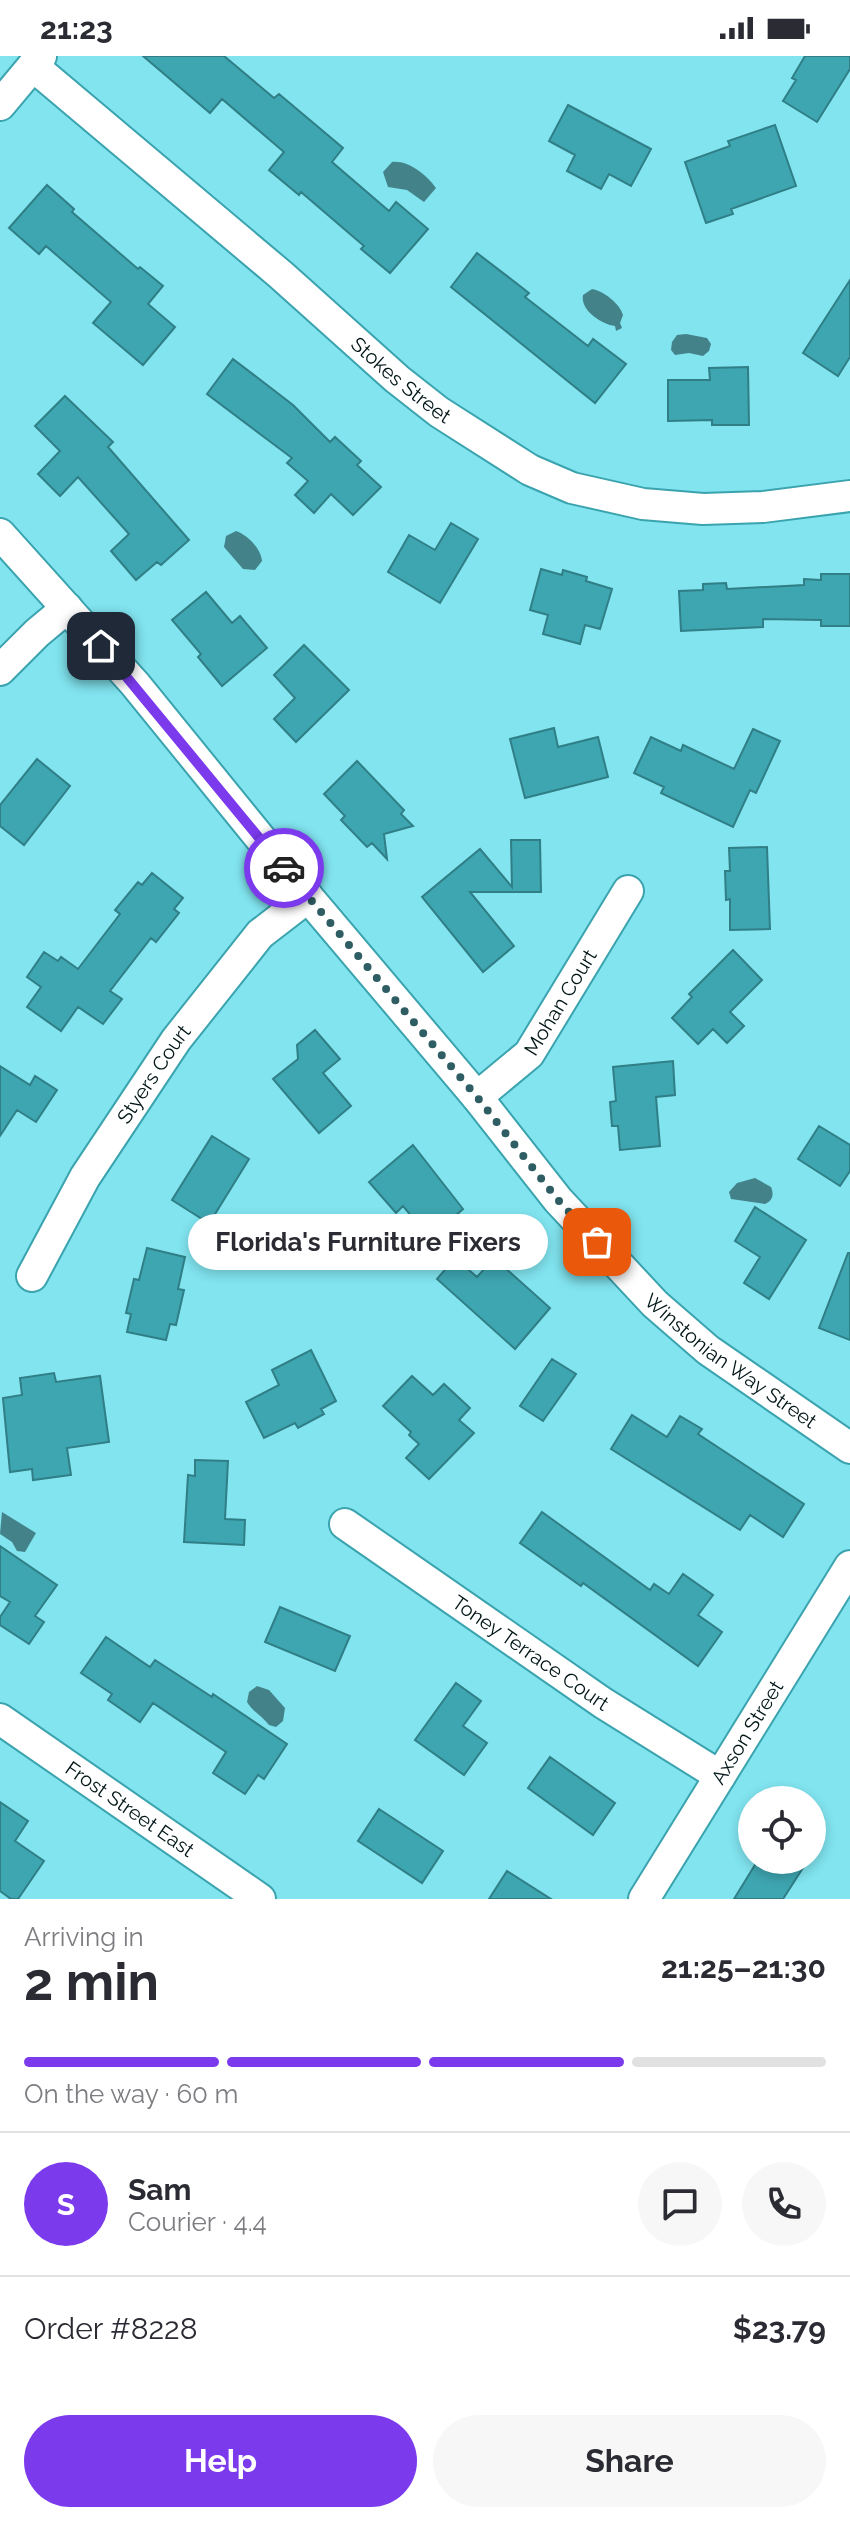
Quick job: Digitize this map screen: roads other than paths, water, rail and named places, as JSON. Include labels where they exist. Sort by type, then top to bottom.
[{"type":"street","points":[[0,105],[37,61]]},
{"type":"street","name":"Stokes Street","points":[[37,61],[397,379],[439,412],[530,470],[572,488],[607,498],[703,509],[763,507],[850,496]]},
{"type":"street","name":"Winstonian Way Street","points":[[0,534],[135,684],[308,897],[477,1097],[558,1200],[655,1304],[708,1350],[850,1448]]},
{"type":"street","points":[[0,670],[67,608]]},
{"type":"street","name":"Mohan Court","points":[[477,1097],[529,1054],[628,891]]},
{"type":"street","name":"Styers Court","points":[[32,1276],[85,1177],[176,1040],[260,934],[308,897]]},
{"type":"street","name":"Toney Terrace Court","points":[[345,1524],[603,1703],[720,1776]]},
{"type":"street","name":"Axson Street","points":[[644,1899],[850,1566]]},
{"type":"street","name":"Frost Street East","points":[[0,1719],[260,1899]]},
{"type":"water","points":[[392,162],[411,166],[436,188],[424,202],[407,190],[388,187],[383,172]]},
{"type":"water","points":[[592,289],[606,295],[619,307],[623,315],[622,328],[616,331],[615,326],[588,311],[583,295]]},
{"type":"water","points":[[677,335],[707,338],[711,344],[709,351],[703,356],[689,353],[675,355],[671,350],[672,342]]},
{"type":"water","points":[[236,531],[249,539],[259,552],[262,561],[255,570],[243,569],[224,547],[226,536]]},
{"type":"water","points":[[755,1178],[771,1187],[773,1195],[770,1201],[765,1204],[731,1199],[729,1192],[737,1183]]},
{"type":"water","points":[[385,1220],[392,1222],[400,1238],[415,1248],[413,1256],[405,1264],[393,1264],[384,1248],[372,1237],[374,1226]]},
{"type":"water","points":[[2,1512],[36,1533],[25,1552],[17,1551],[12,1542],[0,1534]]},
{"type":"water","points":[[257,1686],[269,1690],[285,1708],[283,1721],[276,1727],[269,1725],[247,1702],[249,1692]]},
{"type":"place","name":"Florida's Furniture Fixers","points":[[597,1242]]}]
